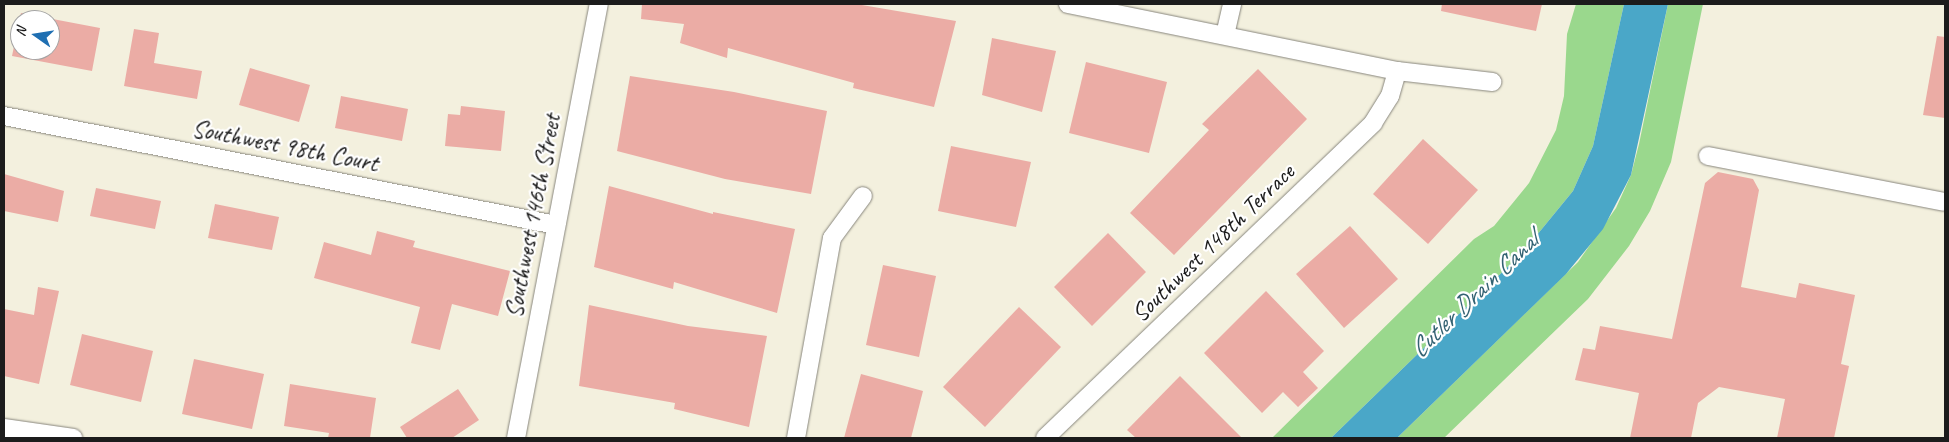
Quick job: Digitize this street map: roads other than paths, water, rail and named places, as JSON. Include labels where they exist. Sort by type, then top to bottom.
[{"type":"street","name":"Southwest 146th Street","points":[[516,438],[599,4]]},
{"type":"street","points":[[1068,4],[1397,71],[1492,82]]},
{"type":"street","points":[[1226,35],[1232,4]]},
{"type":"street","name":"Southwest 148th Terrace","points":[[1045,438],[1373,123],[1390,96],[1397,71]]},
{"type":"street","name":"Southwest 98th Court","points":[[4,116],[556,225]]},
{"type":"street","points":[[1708,156],[1944,202]]},
{"type":"street","points":[[796,438],[832,238],[863,196]]},
{"type":"street","points":[[4,428],[73,438]]},
{"type":"water","points":[[1624,4],[1668,4],[1631,175],[1603,229],[1566,274],[1397,438],[1331,438],[1523,252],[1573,191],[1593,146]]},
{"type":"water label","name":"Cutler Drain Canal","points":[[1474,295]]}]
